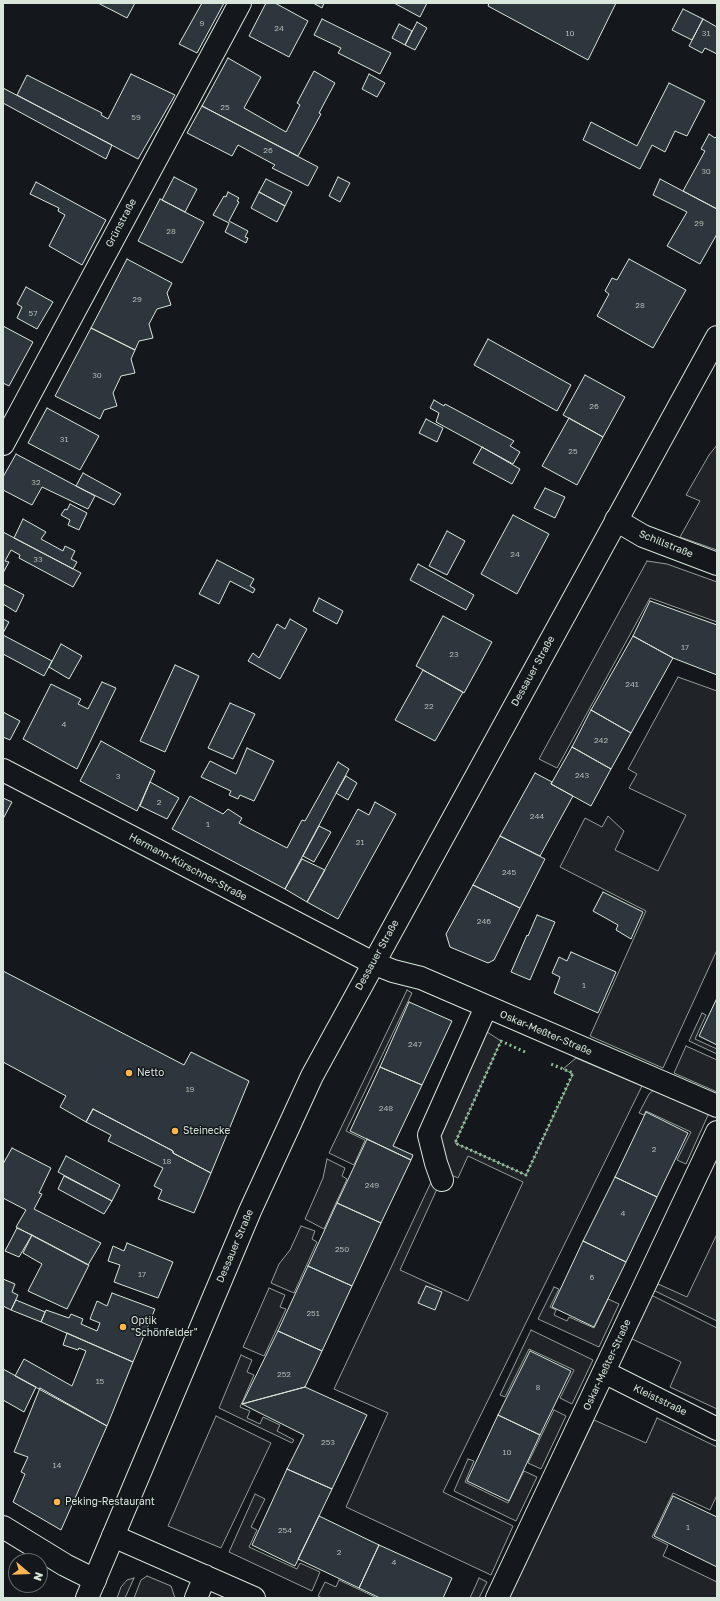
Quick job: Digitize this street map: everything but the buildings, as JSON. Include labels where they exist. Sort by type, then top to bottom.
[{"type":"street","name":"Grünstraße","points":[[3,444],[240,3]]},
{"type":"street","name":"Dessauer Straße","points":[[91,1589],[247,1218],[312,1076],[717,337]]},
{"type":"street","name":"Schillstraße","points":[[616,520],[649,538],[717,564]]},
{"type":"street","name":"Hermann-Kürschner-Straße","points":[[3,770],[373,963]]},
{"type":"street","name":"Oskar-Meßter-Straße","points":[[373,963],[393,971],[421,978],[717,1106]]},
{"type":"street","points":[[442,1180],[429,1135],[486,1007]]},
{"type":"street","name":"Oskar-Meßter-Straße","points":[[497,1598],[717,1132]]},
{"type":"street","name":"Kleiststraße","points":[[604,1372],[717,1429]]},
{"type":"street","points":[[3,1527],[65,1565],[91,1589]]},
{"type":"street","points":[[113,1536],[254,1598]]},
{"type":"street","points":[[196,1598],[205,1576]]},
{"type":"shaded area","points":[[717,445],[717,550],[680,537],[700,501],[686,495],[709,455]]},
{"type":"shaded area","points":[[647,561],[667,564],[717,582],[717,622],[650,598],[557,768],[539,759]]},
{"type":"shaded area","points":[[678,677],[717,691],[717,950],[663,1068],[590,1036],[646,911],[560,867],[585,818],[602,827],[608,816],[624,831],[615,850],[658,871],[686,815],[629,788],[637,774],[628,769]]},
{"type":"shaded area","points":[[407,990],[412,993],[346,1131],[365,1140],[354,1165],[329,1153]]},
{"type":"shaded area","points":[[702,1013],[706,1015],[695,1039],[717,1049],[717,1054],[689,1041]]},
{"type":"shaded area","points":[[484,1030],[501,1041],[455,1143],[526,1175],[573,1074],[563,1069],[576,1058],[642,1086],[443,1492],[513,1526],[491,1575],[346,1507],[388,1413],[334,1389],[433,1178],[437,1189],[400,1270],[468,1301],[523,1182],[468,1156],[458,1178],[445,1172],[438,1135]]},
{"type":"shaded area","points":[[686,1046],[717,1060],[717,1092],[674,1073]]},
{"type":"shaded area","points":[[655,1089],[709,1113],[686,1164],[677,1160],[691,1132],[646,1111],[644,1115],[639,1113],[649,1094]]},
{"type":"shaded area","points":[[327,1159],[345,1168],[342,1176],[347,1179],[324,1229],[305,1219],[323,1178]]},
{"type":"shaded area","points":[[301,1226],[315,1231],[312,1239],[317,1242],[294,1293],[271,1283],[279,1264],[290,1250]]},
{"type":"shaded area","points":[[717,1234],[717,1321],[653,1290],[656,1283],[687,1297]]},
{"type":"shaded area","points":[[554,1287],[559,1289],[550,1307],[556,1310],[554,1315],[567,1321],[569,1317],[594,1328],[608,1299],[619,1304],[599,1347],[538,1319]]},
{"type":"shaded area","points":[[269,1288],[285,1295],[280,1307],[286,1309],[264,1356],[243,1347]]},
{"type":"shaded area","points":[[651,1295],[717,1328],[717,1409],[670,1387],[681,1362],[630,1338]]},
{"type":"shaded area","points":[[531,1330],[593,1360],[572,1404],[560,1398],[574,1370],[529,1349],[505,1397],[500,1395]]},
{"type":"shaded area","points":[[241,1355],[252,1360],[247,1372],[254,1375],[240,1407],[250,1411],[247,1418],[260,1424],[263,1417],[280,1425],[277,1431],[294,1440],[292,1443],[219,1408]]},
{"type":"shaded area","points":[[554,1410],[566,1416],[541,1469],[528,1463]]},
{"type":"shaded area","points":[[216,1416],[271,1443],[221,1548],[168,1526]]},
{"type":"shaded area","points":[[657,1418],[717,1447],[717,1495],[710,1510],[673,1493],[652,1537],[668,1545],[663,1556],[717,1582],[717,1598],[508,1598],[594,1420],[646,1443]]},
{"type":"shaded area","points":[[468,1459],[474,1461],[465,1482],[508,1503],[524,1471],[537,1477],[516,1521],[454,1491]]},
{"type":"shaded area","points":[[255,1494],[265,1499],[251,1527],[257,1530],[249,1547],[297,1569],[300,1563],[320,1572],[312,1591],[229,1552]]},
{"type":"shaded area","points":[[147,1576],[171,1586],[175,1598],[134,1598],[141,1580]]},
{"type":"shaded area","points":[[134,1578],[125,1598],[117,1598],[121,1587],[127,1580]]},
{"type":"shaded area","points":[[479,1578],[487,1582],[479,1598],[470,1598]]},
{"type":"shaded area","points":[[339,1580],[377,1598],[322,1598],[318,1596],[325,1582],[336,1587]]},
{"type":"hedge","points":[[525,1052],[501,1041],[455,1143],[526,1175],[573,1073],[551,1064]]},
{"type":"place","name":"Netto","points":[[129,1073]]},
{"type":"place","name":"Steinecke","points":[[175,1131]]},
{"type":"place","name":"Optik \"Schönfelder\"","points":[[123,1327]]},
{"type":"place","name":"Peking-Restaurant","points":[[57,1502]]}]
